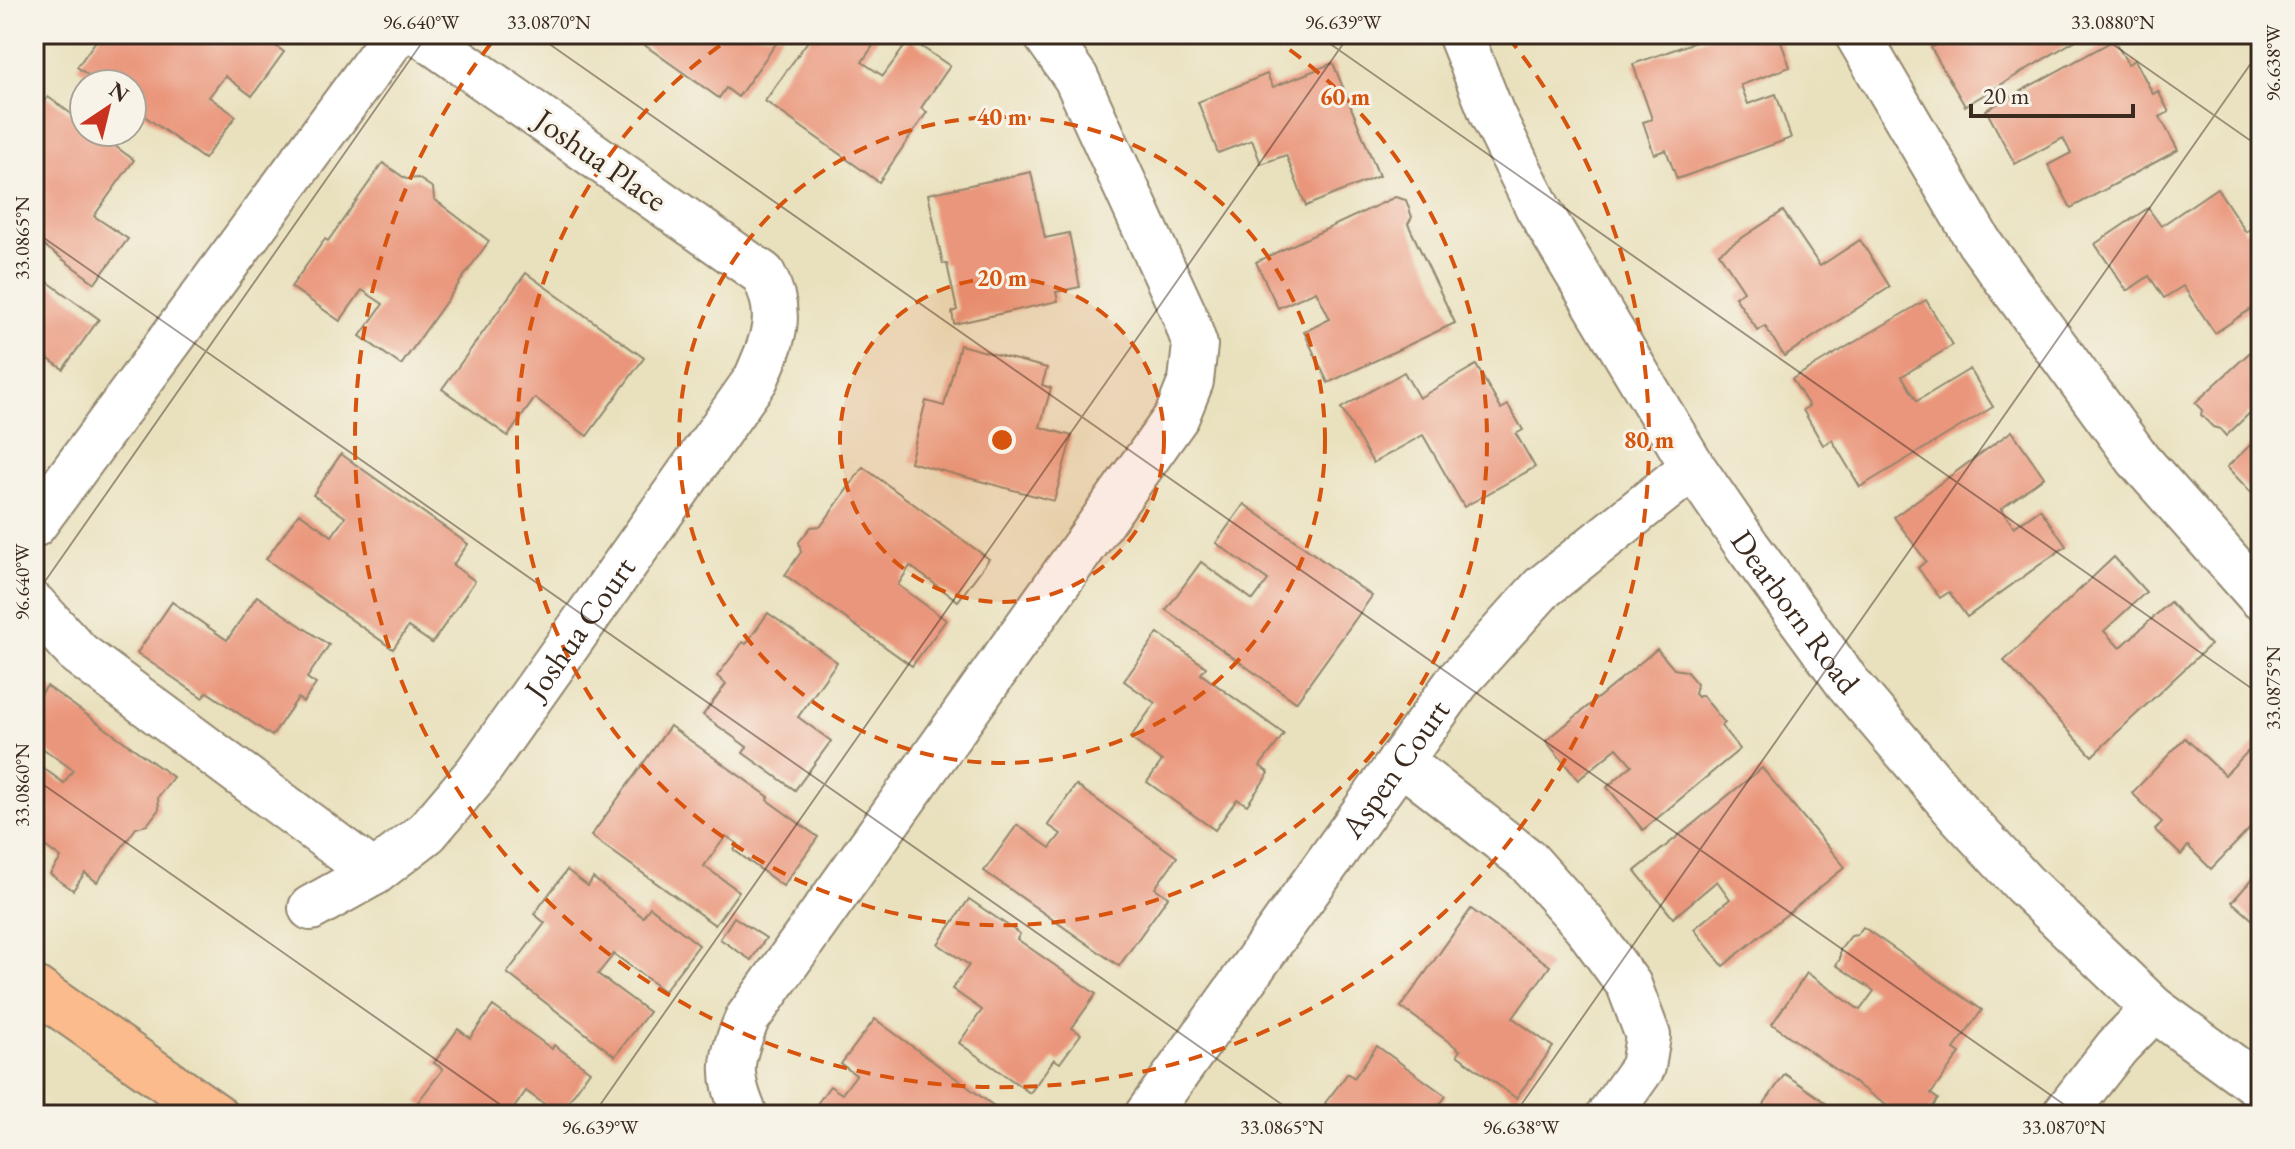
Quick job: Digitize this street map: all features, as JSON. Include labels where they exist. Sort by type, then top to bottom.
[{"type":"main road","points":[[34,988],[215,1115]]},
{"type":"street","points":[[34,525],[396,34]]},
{"type":"street","name":"Joshua Place","points":[[421,34],[763,274],[773,293]]},
{"type":"street","points":[[745,1115],[735,1092],[733,1055],[747,1019],[1177,416],[1191,381],[1195,345],[1184,314],[1076,78],[1045,34]]},
{"type":"street","points":[[1857,34],[1979,242],[2138,459],[2261,598]]},
{"type":"street","name":"Dearborn Road","points":[[1475,39],[1492,114],[1538,208],[1693,467],[1847,682],[1960,815],[2025,885],[2154,1009],[2261,1087]]},
{"type":"street","name":"Joshua Court","points":[[311,908],[374,873],[427,832],[477,773],[756,379],[775,335],[773,293]]},
{"type":"street","name":"Aspen Court","points":[[1147,1115],[1457,682],[1542,588],[1693,467]]},
{"type":"street","points":[[34,605],[79,654],[374,873]]},
{"type":"street","points":[[1400,761],[1527,860],[1585,925],[1629,985],[1648,1036],[1643,1067],[1609,1115]]},
{"type":"street","points":[[2064,1115],[2117,1047],[2154,1009]]},
{"type":"building","points":[[101,34],[259,34],[284,52],[252,96],[225,76],[209,97],[236,116],[204,159],[148,119],[148,68],[77,67]]},
{"type":"building","points":[[629,34],[783,34],[738,97],[726,88],[719,98]]},
{"type":"building","points":[[813,34],[881,34],[862,62],[883,76],[910,39],[950,66],[921,108],[927,112],[879,182],[765,101]]},
{"type":"building","points":[[1718,34],[1778,34],[1790,67],[1741,85],[1748,104],[1776,94],[1791,138],[1677,179],[1666,150],[1654,154],[1643,122],[1652,119],[1633,64]]},
{"type":"building","points":[[1954,34],[2086,34],[1965,106],[1931,48]]},
{"type":"building","points":[[2114,40],[2128,64],[2135,60],[2153,94],[2158,91],[2169,112],[2160,117],[2178,150],[2071,208],[2048,165],[2071,153],[2063,138],[2015,164],[1986,110]]},
{"type":"building","points":[[1333,63],[1379,176],[1306,206],[1286,155],[1261,164],[1252,140],[1218,153],[1198,102],[1267,74],[1273,87]]},
{"type":"building","points":[[48,97],[68,111],[68,148],[118,148],[134,160],[94,216],[128,239],[95,283],[34,238],[34,117]]},
{"type":"building","points":[[383,163],[406,179],[418,178],[433,188],[434,199],[489,241],[401,365],[360,336],[383,304],[362,290],[340,321],[291,287]]},
{"type":"building","points":[[1031,172],[1045,238],[1069,233],[1080,287],[1056,292],[1058,301],[954,324],[952,312],[957,310],[947,264],[943,264],[928,194]]},
{"type":"building","points":[[2217,188],[2246,232],[2253,227],[2261,238],[2261,302],[2215,333],[2183,286],[2164,298],[2149,276],[2127,291],[2095,244],[2148,208],[2161,226]]},
{"type":"building","points":[[1395,197],[1406,200],[1412,217],[1408,224],[1455,323],[1328,383],[1304,332],[1330,319],[1316,291],[1278,308],[1256,262]]},
{"type":"building","points":[[1783,211],[1820,266],[1860,240],[1890,287],[1784,356],[1765,326],[1758,331],[1735,297],[1744,291],[1719,253]]},
{"type":"building","points":[[34,272],[99,319],[63,369],[34,349]]},
{"type":"building","points":[[526,273],[644,358],[587,436],[535,398],[508,436],[442,389]]},
{"type":"building","points":[[1926,300],[1953,345],[1902,376],[1917,401],[1970,369],[1993,407],[1860,487],[1832,440],[1823,445],[1803,410],[1809,406],[1792,379]]},
{"type":"building","points":[[2261,342],[2261,413],[2256,407],[2226,436],[2201,415],[2202,410],[2195,403]]},
{"type":"building","points":[[960,345],[1047,368],[1042,385],[1051,388],[1040,427],[1072,436],[1054,501],[910,462],[926,401],[944,406]]},
{"type":"building","points":[[1476,365],[1501,409],[1508,405],[1523,430],[1516,434],[1535,467],[1464,507],[1423,435],[1373,463],[1341,408],[1404,372],[1419,398]]},
{"type":"building","points":[[2012,431],[2044,477],[2001,509],[2014,527],[2040,509],[2066,546],[1967,617],[1949,592],[1940,598],[1918,568],[1926,561],[1894,517]]},
{"type":"building","points":[[2261,435],[2261,503],[2227,467]]},
{"type":"building","points":[[341,454],[468,544],[453,565],[475,581],[432,643],[408,627],[393,649],[266,559],[299,513],[332,536],[345,517],[313,495]]},
{"type":"building","points":[[863,467],[989,559],[958,601],[910,566],[898,585],[946,620],[912,666],[785,575],[801,552],[799,542],[811,527],[821,526]]},
{"type":"building","points":[[1244,504],[1372,596],[1296,702],[1166,610],[1201,562],[1253,600],[1268,580],[1216,543]]},
{"type":"building","points":[[2114,557],[2146,592],[2104,631],[2120,648],[2170,602],[2210,645],[2092,756],[2004,661]]},
{"type":"building","points":[[257,596],[329,645],[307,678],[316,684],[303,702],[298,698],[272,736],[207,692],[203,698],[137,653],[172,602],[227,640]]},
{"type":"building","points":[[768,613],[837,662],[798,717],[831,741],[795,790],[743,753],[747,747],[703,715],[726,684],[717,676],[743,642],[746,644]]},
{"type":"building","points":[[1158,633],[1206,667],[1201,674],[1284,734],[1260,766],[1269,773],[1247,805],[1237,799],[1215,830],[1147,782],[1162,761],[1130,738],[1155,703],[1124,681]]},
{"type":"building","points":[[1657,649],[1674,669],[1686,671],[1697,684],[1695,694],[1698,697],[1702,695],[1725,723],[1721,726],[1740,749],[1643,830],[1607,787],[1632,765],[1617,748],[1578,780],[1546,741]]},
{"type":"building","points":[[47,686],[173,777],[158,797],[159,809],[147,825],[136,828],[97,882],[85,873],[73,890],[50,874],[61,858],[34,838],[36,763],[64,783],[73,770],[34,742],[34,704]]},
{"type":"building","points":[[670,726],[769,797],[767,800],[818,837],[783,886],[734,850],[738,844],[726,836],[704,866],[739,891],[715,925],[591,836]]},
{"type":"building","points":[[2185,738],[2225,775],[2261,741],[2261,817],[2211,869],[2188,846],[2181,855],[2155,830],[2162,822],[2132,793]]},
{"type":"building","points":[[1762,768],[1845,867],[1723,966],[1694,929],[1730,899],[1717,881],[1673,918],[1635,871]]},
{"type":"building","points":[[1076,785],[1177,857],[1155,888],[1168,897],[1119,966],[984,871],[1017,825],[1050,848],[1061,834],[1048,825]]},
{"type":"building","points":[[2261,869],[2261,927],[2232,902]]},
{"type":"building","points":[[567,870],[588,886],[593,878],[643,917],[650,907],[699,945],[664,991],[614,954],[598,974],[649,1012],[615,1056],[507,973],[545,923],[534,914]]},
{"type":"building","points":[[969,899],[1020,934],[1017,939],[1096,994],[1072,1028],[1081,1034],[1060,1063],[1054,1059],[1030,1093],[959,1043],[982,1010],[952,989],[969,965],[938,944]]},
{"type":"building","points":[[1471,909],[1550,966],[1513,1018],[1553,1047],[1516,1098],[1457,1055],[1460,1050],[1401,1007]]},
{"type":"building","points":[[734,917],[766,938],[751,960],[720,939]]},
{"type":"building","points":[[1863,927],[1982,1010],[1954,1049],[1960,1053],[1931,1094],[1938,1099],[1927,1115],[1900,1115],[1772,1024],[1807,973],[1860,1010],[1874,991],[1836,965],[1840,950]]},
{"type":"building","points":[[493,1006],[552,1049],[554,1045],[590,1071],[559,1115],[526,1091],[509,1115],[436,1115],[418,1102],[443,1069],[434,1063],[458,1029],[470,1038]]},
{"type":"building","points":[[875,1019],[1002,1112],[1000,1115],[809,1115],[830,1086],[842,1094],[856,1075],[841,1064]]},
{"type":"building","points":[[1377,1046],[1446,1096],[1432,1115],[1336,1115],[1338,1112],[1325,1103],[1348,1073],[1354,1078]]},
{"type":"building","points":[[1785,1074],[1818,1097],[1840,1115],[1756,1115]]}]
